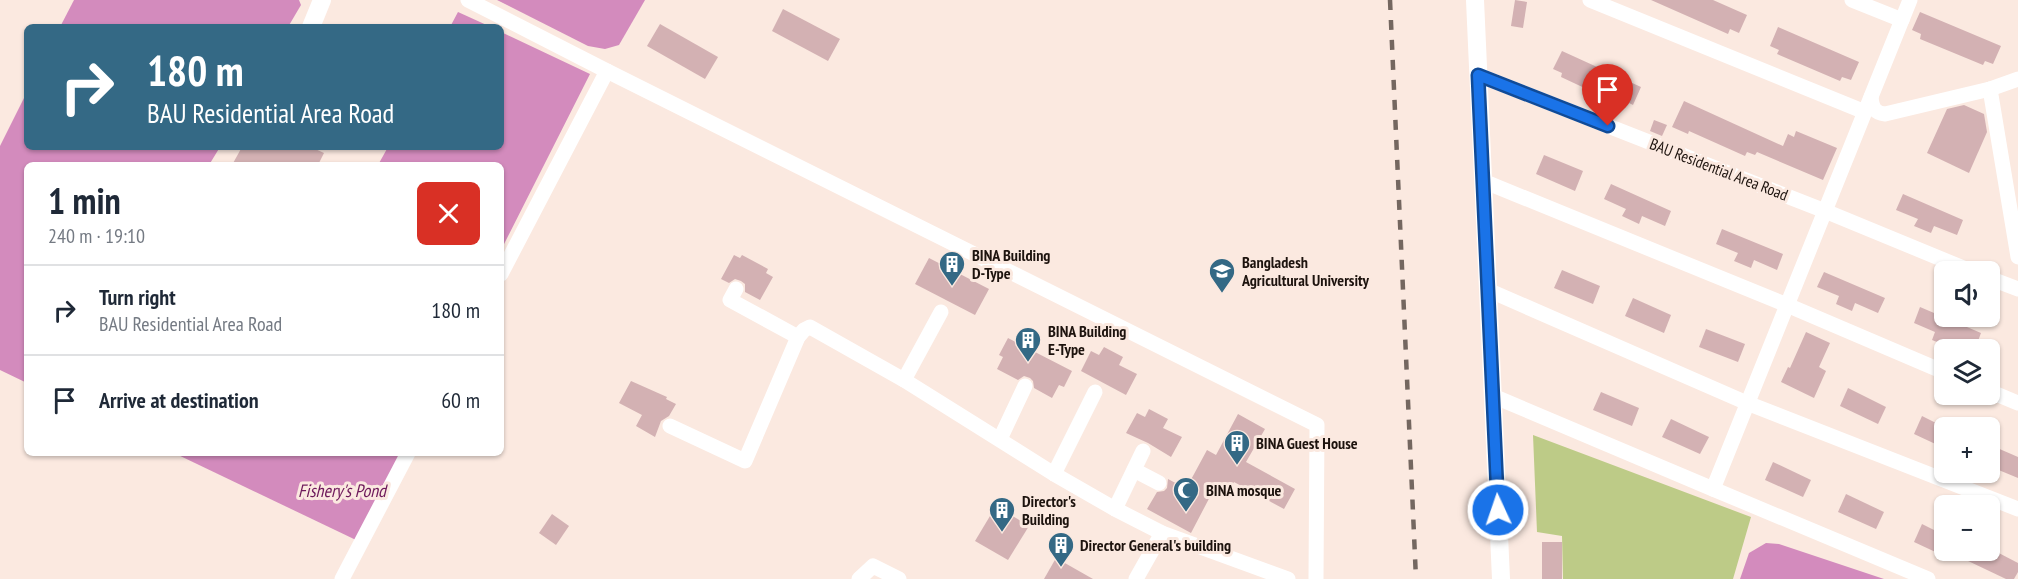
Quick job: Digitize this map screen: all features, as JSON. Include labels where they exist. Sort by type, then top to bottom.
[{"type":"street","points":[[312,24],[322,0]]},
{"type":"street","points":[[468,0],[1317,425],[1316,579]]},
{"type":"street","points":[[1475,0],[1501,579]]},
{"type":"street","points":[[1590,0],[1868,104],[1878,113],[1885,114],[1990,89],[2018,79]]},
{"type":"street","points":[[1852,0],[1902,20]]},
{"type":"street","points":[[1713,489],[1910,0]]},
{"type":"street","points":[[504,268],[607,71]]},
{"type":"street","name":"BAU Residential Area Road","points":[[1478,75],[1946,261]]},
{"type":"street","points":[[1990,89],[2018,257]]},
{"type":"street","points":[[1483,181],[1934,368]]},
{"type":"street","points":[[2000,282],[2018,289]]},
{"type":"street","points":[[736,289],[730,300],[798,337]]},
{"type":"street","points":[[1488,290],[1747,403],[2018,509]]},
{"type":"street","points":[[904,380],[941,312]]},
{"type":"street","points":[[670,426],[745,461],[798,337],[810,327],[904,380],[1054,474],[1115,509],[1162,533],[1288,579]]},
{"type":"street","points":[[1000,439],[1025,386]]},
{"type":"street","points":[[1054,474],[1095,392]]},
{"type":"street","points":[[1493,396],[1928,579]]},
{"type":"street","points":[[2000,396],[2018,403]]},
{"type":"street","points":[[1115,509],[1143,451]]},
{"type":"street","points":[[342,579],[406,456]]},
{"type":"street","points":[[1134,470],[1159,483]]},
{"type":"street","points":[[1136,579],[1162,533]]},
{"type":"street","points":[[859,579],[873,566],[899,579]]},
{"type":"green space","points":[[1533,435],[1751,517],[1733,579],[1563,579],[1562,536],[1537,532]]},
{"type":"water","points":[[74,0],[299,0],[301,5],[290,24],[62,24]]},
{"type":"water","points":[[497,0],[645,0],[619,45],[605,49],[588,46]]},
{"type":"water","points":[[458,12],[484,24],[452,24]]},
{"type":"water","points":[[504,33],[590,74],[504,244],[504,162],[380,162],[386,150],[504,150]]},
{"type":"water","points":[[24,98],[24,150],[218,150],[211,162],[24,162],[24,382],[0,370],[0,146]]},
{"type":"water","name":"Fishery's Pond","points":[[180,456],[403,456],[356,540]]},
{"type":"water","points":[[1766,543],[1779,544],[1884,579],[1740,579],[1749,553]]},
{"type":"building","points":[[1515,0],[1527,2],[1523,28],[1511,26]]},
{"type":"building","points":[[1651,0],[1713,0],[1747,15],[1739,33],[1730,29],[1728,34]]},
{"type":"building","points":[[783,9],[840,39],[828,61],[772,31]]},
{"type":"building","points":[[1920,12],[2001,46],[1993,64],[1985,61],[1983,65],[1920,39],[1921,34],[1912,30]]},
{"type":"building","points":[[660,24],[718,57],[705,79],[647,46]]},
{"type":"building","points":[[1778,27],[1859,62],[1851,80],[1842,77],[1840,81],[1777,54],[1779,50],[1770,46]]},
{"type":"building","points":[[1562,51],[1641,87],[1633,105],[1625,101],[1623,106],[1561,77],[1562,73],[1553,69]]},
{"type":"building","points":[[1684,101],[1783,146],[1788,134],[1794,137],[1796,131],[1837,148],[1823,180],[1757,152],[1755,155],[1747,152],[1745,156],[1689,131],[1688,134],[1672,127]]},
{"type":"building","points":[[1964,105],[1984,114],[1987,132],[1969,173],[1927,153],[1947,109]]},
{"type":"building","points":[[1654,120],[1667,125],[1662,136],[1650,131]]},
{"type":"building","points":[[240,150],[318,150],[324,153],[320,162],[234,162]]},
{"type":"building","points":[[1544,155],[1583,171],[1575,191],[1536,174]]},
{"type":"building","points":[[1611,184],[1671,211],[1665,226],[1642,216],[1639,224],[1622,216],[1626,209],[1604,199]]},
{"type":"building","points":[[1903,194],[1963,220],[1957,235],[1934,226],[1931,233],[1914,226],[1918,219],[1896,210]]},
{"type":"building","points":[[1722,229],[1783,254],[1777,270],[1754,260],[1751,268],[1734,261],[1738,253],[1716,244]]},
{"type":"building","points":[[734,255],[740,258],[742,255],[768,269],[766,273],[773,277],[760,300],[745,292],[745,284],[741,281],[735,279],[729,283],[721,279]]},
{"type":"building","name":"BINA Building D-Type","points":[[929,258],[989,289],[975,315],[915,284]]},
{"type":"building","points":[[1562,270],[1600,286],[1593,304],[1554,288]]},
{"type":"building","points":[[1824,272],[1885,298],[1878,313],[1855,303],[1852,311],[1836,304],[1839,296],[1817,287]]},
{"type":"building","points":[[1633,298],[1671,315],[1664,333],[1625,316]]},
{"type":"building","points":[[1920,307],[1934,313],[1934,327],[1967,327],[1981,333],[1979,339],[1934,339],[1934,341],[1932,340],[1935,332],[1914,323]]},
{"type":"building","points":[[1706,329],[1745,344],[1738,362],[1699,347]]},
{"type":"building","points":[[1806,332],[1830,343],[1819,367],[1826,371],[1814,398],[1781,382]]},
{"type":"building","name":"BINA Building E-Type","points":[[1008,338],[1072,371],[1064,387],[1059,385],[1052,398],[1034,388],[1030,378],[1024,376],[1018,380],[997,369],[1003,357],[999,355]]},
{"type":"building","points":[[1104,347],[1123,357],[1119,365],[1137,374],[1126,395],[1081,371],[1091,351],[1099,355]]},
{"type":"building","points":[[631,381],[667,397],[666,399],[676,404],[669,416],[661,421],[655,437],[636,426],[642,415],[619,403]]},
{"type":"building","points":[[1848,388],[1886,407],[1878,424],[1840,406]]},
{"type":"building","points":[[1601,392],[1639,408],[1632,426],[1593,410]]},
{"type":"building","points":[[1149,409],[1168,419],[1163,428],[1182,437],[1171,457],[1126,433],[1137,413],[1145,417]]},
{"type":"building","points":[[1238,414],[1265,429],[1246,462],[1295,489],[1284,509],[1234,482],[1225,498],[1213,491],[1191,533],[1147,509],[1157,492],[1167,488],[1168,479],[1187,487],[1207,450],[1216,455]]},
{"type":"building","points":[[1922,416],[1934,422],[1934,443],[1914,434]]},
{"type":"building","points":[[1671,419],[1709,437],[1700,454],[1662,437]]},
{"type":"building","points":[[2000,449],[2018,457],[2018,478],[2000,471]]},
{"type":"building","points":[[1773,462],[1811,480],[1803,497],[1765,480]]},
{"type":"building","points":[[1846,494],[1884,512],[1876,529],[1838,512]]},
{"type":"building","name":"Director's Building","points":[[996,506],[1029,526],[1008,560],[975,541]]},
{"type":"building","points":[[552,514],[569,526],[556,545],[539,533]]},
{"type":"building","points":[[1922,524],[1934,530],[1934,551],[1914,542]]},
{"type":"building","points":[[1542,542],[1562,542],[1562,579],[1542,579]]},
{"type":"building","points":[[2000,554],[2018,563],[2018,572],[2014,579],[2006,579],[1968,561],[2000,561]]},
{"type":"building","name":"Director General's building","points":[[1056,558],[1093,579],[1044,579]]},
{"type":"railway","points":[[1390,0],[1416,579]]},
{"type":"place","name":"BINA Building D-Type","points":[[952,287]]},
{"type":"place","name":"Bangladesh Agricultural University","points":[[1222,294]]},
{"type":"place","name":"BINA Building E-Type","points":[[1028,363]]},
{"type":"place","name":"BINA Guest House","points":[[1237,466]]},
{"type":"place","name":"BINA mosque","points":[[1186,513]]},
{"type":"place","name":"Director's Building","points":[[1002,533]]},
{"type":"place","name":"Director General's building","points":[[1061,568]]},
{"type":"route","points":[[1498,510],[1478,75],[1608,126]]}]
